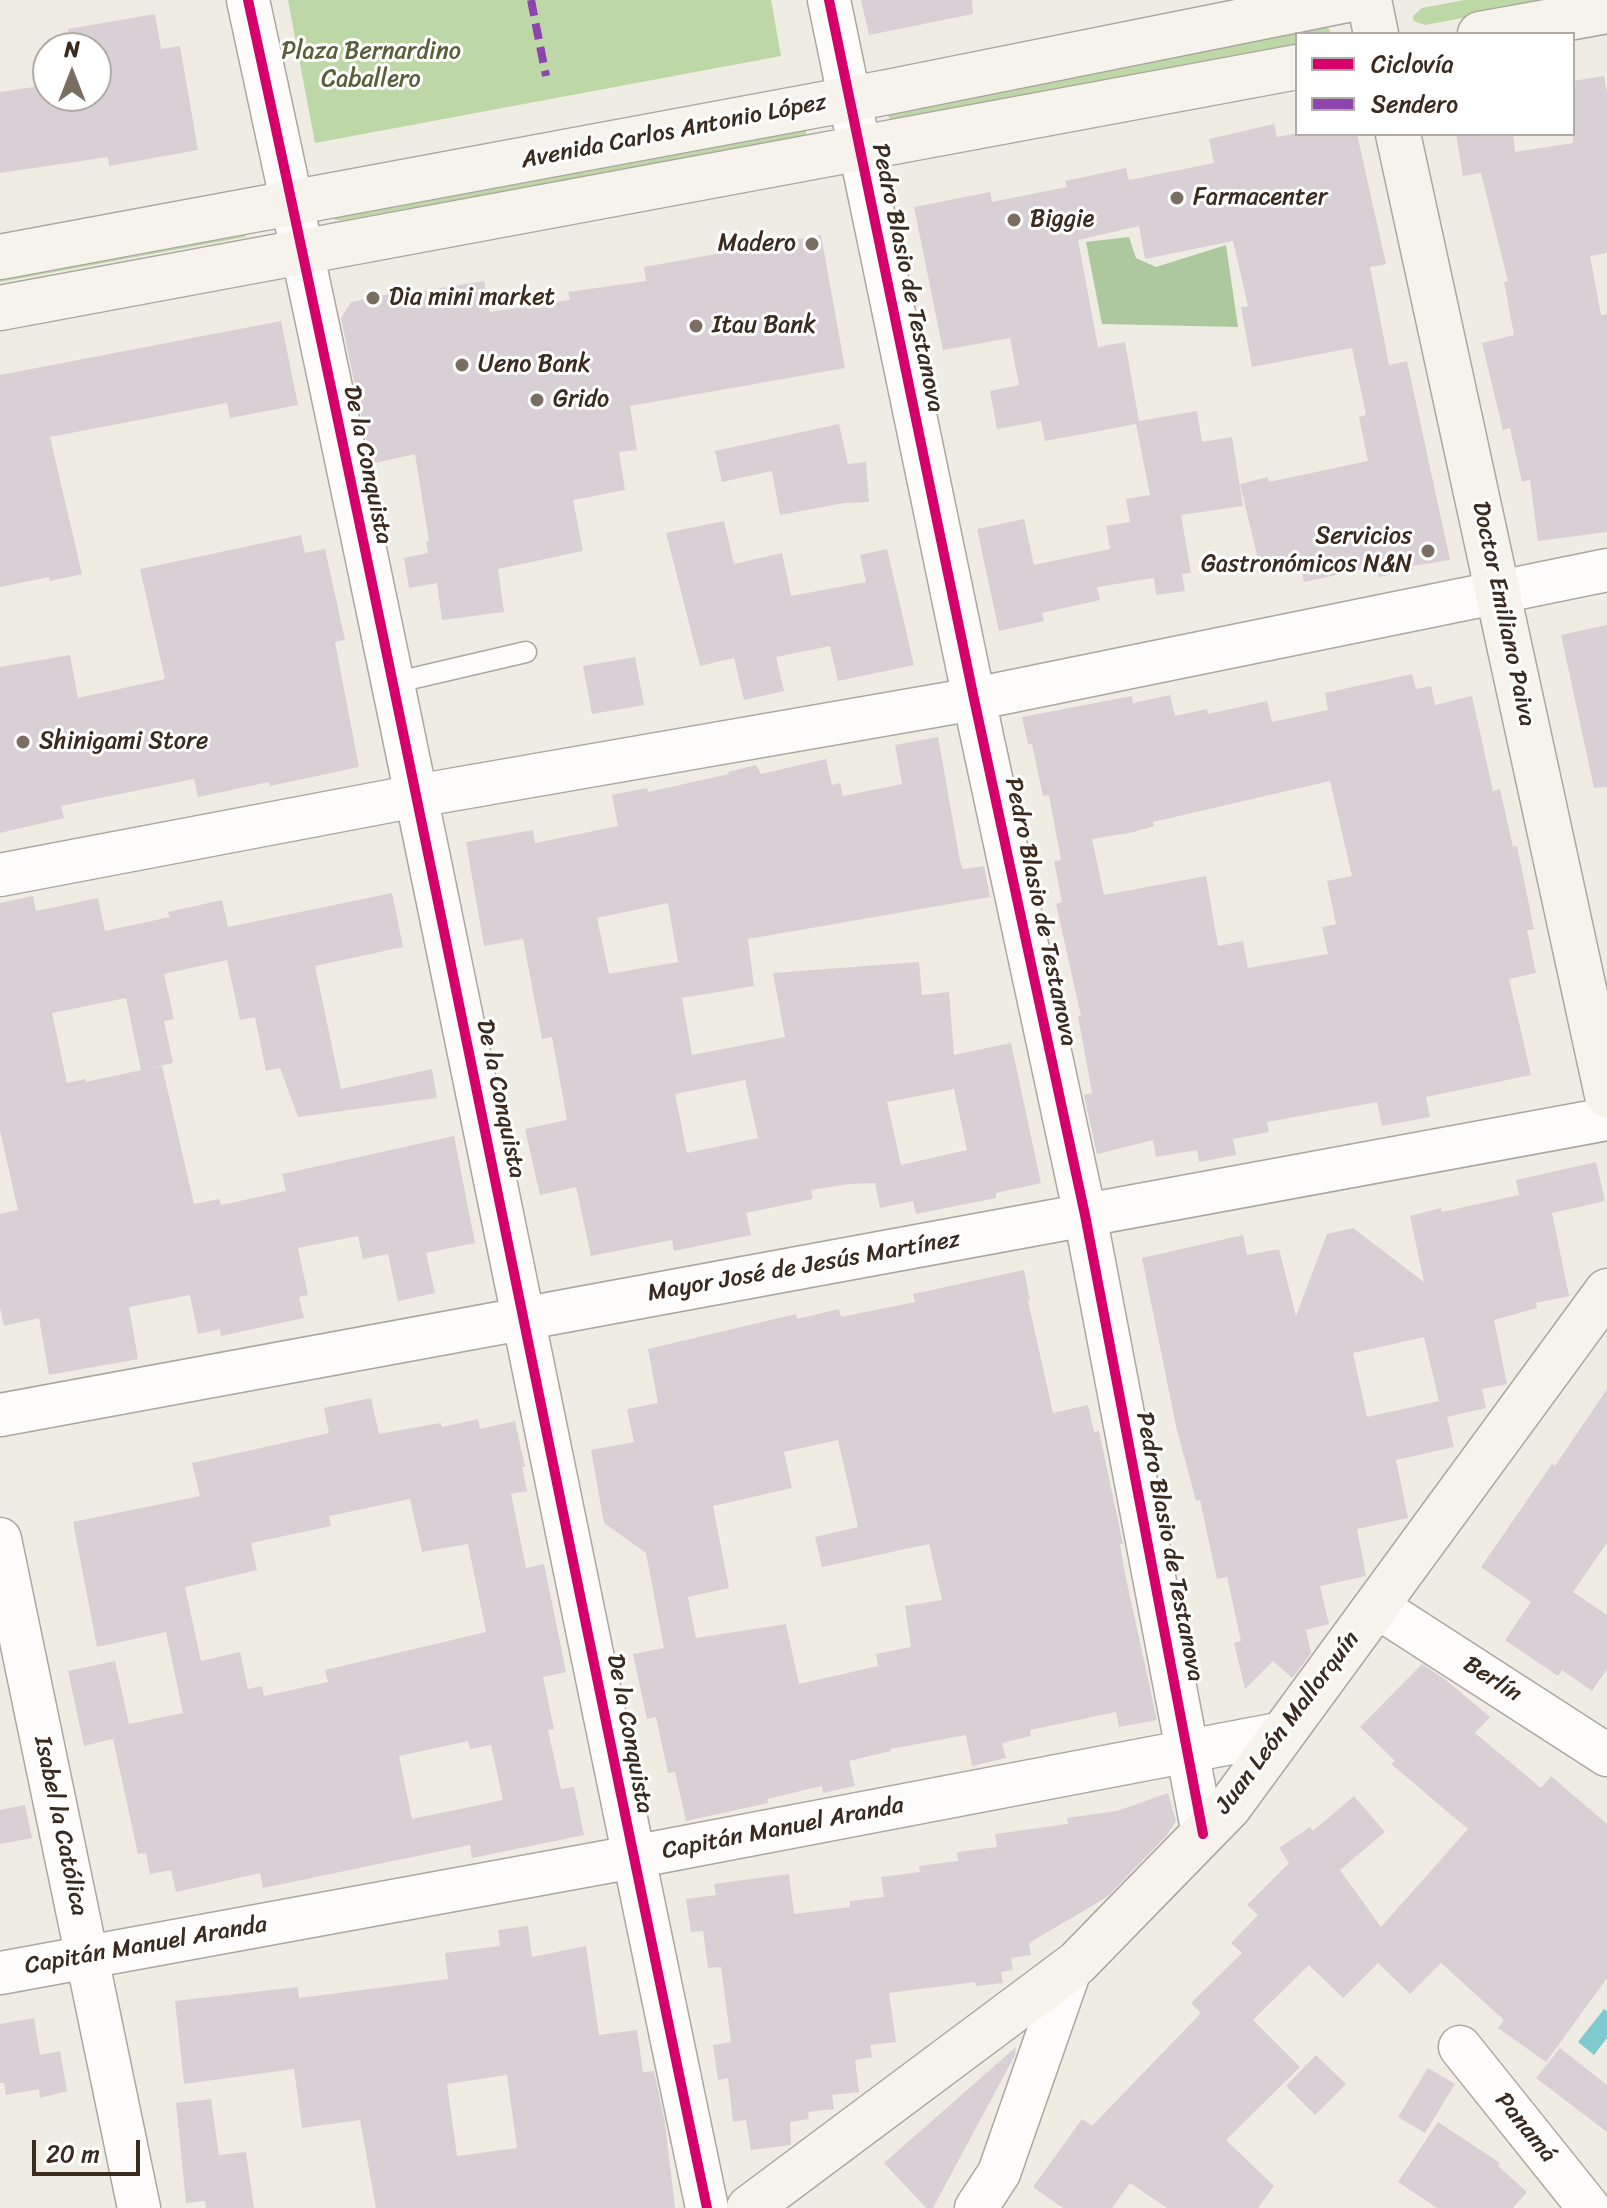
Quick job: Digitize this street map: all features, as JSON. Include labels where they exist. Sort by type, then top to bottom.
[{"type":"main road","name":"Avenida Carlos Antonio López","points":[[0,257],[850,99],[1347,0]]},
{"type":"main road","points":[[1369,0],[1376,32]]},
{"type":"main road","points":[[1491,32],[1607,11]]},
{"type":"main road","name":"Avenida Carlos Antonio López","points":[[0,308],[1295,67]]},
{"type":"main road","name":"Doctor Emiliano Paiva","points":[[1398,136],[1607,1095]]},
{"type":"main road","name":"Juan León Mallorquín","points":[[749,2208],[1071,1967],[1229,1807],[1607,1291]]},
{"type":"street","name":"De la Conquista","points":[[248,0],[393,683],[707,2208]]},
{"type":"street","name":"Pedro Blasio de Testanova","points":[[829,0],[1085,1215],[1203,1834]]},
{"type":"street","points":[[0,875],[416,796],[974,699],[1607,570]]},
{"type":"street","name":"Mayor José de Jesús Martínez","points":[[0,1415],[1607,1119]]},
{"type":"street","name":"Isabel la Católica","points":[[0,1539],[139,2208]]},
{"type":"street","name":"Berlín","points":[[1376,1606],[1607,1755]]},
{"type":"street","name":"Capitán Manuel Aranda","points":[[0,1973],[1283,1733]]},
{"type":"street","points":[[994,2193],[1071,1967]]},
{"type":"street","name":"Panamá","points":[[1460,2047],[1589,2208]]},
{"type":"lane","points":[[393,683],[526,652]]},
{"type":"green space","name":"Plaza Bernardino Caballero","points":[[288,0],[771,0],[781,56],[315,143]]},
{"type":"green space","points":[[1464,0],[1559,0],[1425,25],[1414,21],[1413,16],[1422,8]]},
{"type":"green space","points":[[1327,26],[1331,32],[1296,32]]},
{"type":"green space","points":[[1295,32],[1295,47],[891,121],[886,112]]},
{"type":"green space","points":[[806,126],[806,134],[801,137],[343,220],[332,217]]},
{"type":"green space","points":[[246,232],[245,237],[0,282],[0,270]]},
{"type":"green space","points":[[1129,237],[1136,258],[1156,267],[1226,245],[1238,327],[1102,324],[1086,242]]},
{"type":"water","points":[[1604,2009],[1607,2011],[1607,2038],[1594,2055],[1578,2042]]},
{"type":"building","points":[[861,0],[972,0],[973,14],[869,35]]},
{"type":"building","points":[[155,14],[161,49],[180,46],[198,150],[109,166],[108,157],[0,173],[0,92],[32,87],[32,112],[112,112],[112,32],[69,32],[68,29]]},
{"type":"building","points":[[1604,76],[1607,93],[1607,253],[1590,256],[1601,315],[1607,314],[1607,532],[1538,541],[1530,480],[1522,482],[1510,428],[1503,430],[1482,343],[1514,335],[1504,282],[1508,281],[1481,173],[1463,176],[1456,136],[1513,136],[1515,152],[1573,143],[1575,81]]},
{"type":"building","points":[[1274,124],[1277,137],[1293,134],[1357,136],[1386,264],[1370,267],[1389,365],[1407,361],[1450,560],[1412,566],[1413,570],[1379,577],[1377,566],[1304,582],[1300,563],[1261,572],[1240,484],[1268,477],[1269,482],[1368,461],[1359,417],[1366,415],[1352,348],[1252,367],[1241,307],[1248,306],[1233,241],[1145,259],[1139,226],[1078,240],[1098,347],[1125,342],[1139,421],[1197,411],[1202,442],[1232,437],[1243,506],[1181,515],[1191,573],[1182,574],[1185,591],[1156,595],[1154,578],[1097,587],[1100,600],[1042,613],[1044,621],[999,631],[977,529],[1024,519],[1034,565],[1110,549],[1106,526],[1130,522],[1126,499],[1150,495],[1136,424],[1045,441],[1041,421],[997,429],[990,391],[1019,385],[1010,338],[943,350],[914,207],[990,192],[992,202],[1067,187],[1065,181],[1126,168],[1129,180],[1214,163],[1209,139]]},
{"type":"building","points":[[821,235],[845,368],[630,406],[637,450],[619,452],[625,490],[573,500],[583,551],[498,569],[504,612],[442,620],[437,583],[409,588],[404,558],[428,553],[426,542],[429,541],[415,454],[371,464],[341,318],[351,302],[404,291],[405,294],[484,281],[490,312],[570,300],[568,292],[646,281],[644,267]]},
{"type":"building","points":[[281,321],[298,405],[230,418],[227,403],[50,437],[82,574],[0,587],[0,375]]},
{"type":"building","points":[[839,424],[848,464],[866,462],[869,502],[844,503],[780,515],[772,471],[722,482],[715,451]]},
{"type":"building","points":[[724,521],[734,564],[782,553],[791,596],[866,582],[860,555],[887,549],[914,665],[838,681],[830,646],[776,657],[784,691],[744,700],[734,658],[700,666],[666,533]]},
{"type":"building","points":[[301,535],[305,553],[325,549],[345,640],[335,642],[359,767],[198,797],[194,779],[61,806],[64,818],[0,833],[0,667],[70,655],[78,698],[165,679],[140,569]]},
{"type":"building","points":[[1607,625],[1607,787],[1594,788],[1561,635]]},
{"type":"building","points":[[635,657],[644,705],[592,714],[583,666]]},
{"type":"building","points":[[1412,674],[1416,689],[1431,686],[1435,705],[1472,696],[1493,791],[1500,789],[1513,847],[1517,846],[1534,929],[1527,930],[1536,973],[1509,979],[1531,1075],[1426,1097],[1430,1117],[1382,1126],[1377,1102],[1267,1122],[1269,1132],[1233,1139],[1236,1155],[1199,1162],[1197,1150],[1156,1157],[1153,1140],[1097,1154],[1084,1095],[1092,1093],[1078,1016],[1081,1016],[1056,904],[1062,902],[1054,861],[1061,860],[1049,795],[1043,796],[1032,744],[1028,744],[1022,717],[1132,696],[1133,703],[1170,695],[1175,716],[1207,709],[1208,714],[1267,701],[1272,722],[1328,710],[1325,693]],"holes":[[[1330,781],[1352,876],[1327,881],[1336,924],[1322,927],[1328,954],[1248,968],[1243,941],[1218,946],[1206,876],[1104,895],[1092,839],[1134,832],[1154,826],[1153,822]]]},
{"type":"building","points":[[938,737],[960,861],[963,869],[984,866],[990,897],[748,939],[754,986],[682,998],[692,1055],[785,1037],[773,973],[919,962],[922,995],[949,992],[954,1055],[1011,1043],[1041,1183],[996,1193],[996,1198],[916,1214],[913,1201],[880,1208],[875,1183],[811,1190],[813,1199],[746,1213],[751,1235],[674,1251],[672,1240],[591,1256],[576,1187],[540,1195],[525,1129],[567,1120],[552,1037],[542,1039],[523,939],[484,946],[466,842],[533,830],[535,843],[618,826],[612,795],[647,788],[648,792],[756,765],[761,774],[826,759],[832,785],[840,783],[843,796],[902,784],[895,745]],"holes":[[[668,903],[678,962],[609,974],[597,918]],[[745,1080],[758,1138],[687,1153],[675,1094]],[[954,1089],[967,1150],[901,1165],[887,1102]]]},
{"type":"building","points":[[392,893],[403,947],[315,966],[341,1089],[432,1069],[437,1098],[298,1117],[280,1068],[266,1071],[255,1017],[240,1020],[227,960],[164,974],[174,1019],[164,1021],[173,1063],[146,1069],[162,1066],[194,1204],[219,1199],[221,1205],[286,1191],[282,1174],[454,1136],[475,1243],[426,1253],[435,1293],[398,1301],[388,1254],[363,1259],[358,1236],[298,1248],[308,1295],[299,1297],[304,1318],[221,1336],[220,1329],[198,1334],[190,1295],[129,1307],[138,1359],[49,1375],[39,1318],[4,1326],[0,1308],[0,1214],[18,1210],[0,1131],[0,903],[33,896],[36,911],[98,898],[105,931],[170,917],[168,912],[222,900],[228,927]],"holes":[[[126,998],[141,1070],[67,1083],[52,1013]]]},
{"type":"building","points":[[1596,1162],[1605,1201],[1552,1213],[1569,1296],[1536,1303],[1537,1308],[1494,1320],[1507,1384],[1482,1389],[1486,1408],[1447,1417],[1454,1447],[1396,1460],[1408,1518],[1357,1529],[1366,1576],[1320,1586],[1329,1624],[1306,1630],[1311,1653],[1292,1678],[1273,1661],[1245,1689],[1234,1643],[1241,1641],[1227,1577],[1217,1579],[1200,1500],[1196,1501],[1176,1426],[1142,1258],[1243,1235],[1247,1255],[1279,1249],[1296,1316],[1327,1234],[1353,1228],[1424,1282],[1410,1216],[1519,1195],[1516,1180]],"holes":[[[1424,1337],[1439,1401],[1367,1417],[1353,1353]]]},
{"type":"building","points":[[1024,1270],[1053,1413],[1088,1405],[1094,1432],[1099,1431],[1123,1544],[1120,1544],[1124,1569],[1157,1720],[1119,1727],[1116,1712],[1030,1730],[1031,1736],[1002,1743],[1006,1758],[972,1766],[966,1735],[890,1749],[849,1761],[855,1786],[823,1793],[822,1786],[767,1799],[768,1803],[686,1821],[675,1772],[668,1773],[656,1717],[647,1719],[633,1654],[664,1648],[646,1553],[604,1523],[591,1450],[634,1442],[627,1409],[658,1403],[648,1349],[796,1314],[797,1319],[839,1309],[841,1317],[915,1302],[913,1294]],"holes":[[[838,1440],[858,1527],[815,1537],[822,1567],[929,1544],[942,1600],[905,1606],[911,1647],[876,1654],[878,1666],[799,1684],[786,1624],[696,1638],[688,1597],[729,1588],[713,1506],[792,1488],[784,1452]]]},
{"type":"building","points":[[1607,1389],[1607,1543],[1573,1592],[1607,1615],[1607,1669],[1592,1691],[1562,1670],[1558,1676],[1505,1640],[1531,1602],[1481,1567]]},
{"type":"building","points":[[371,1398],[379,1434],[441,1423],[442,1427],[478,1419],[480,1429],[515,1421],[527,1491],[511,1494],[526,1568],[544,1564],[566,1672],[543,1677],[554,1729],[548,1730],[561,1789],[574,1787],[584,1835],[472,1858],[470,1845],[263,1888],[260,1873],[176,1892],[171,1870],[150,1874],[146,1853],[138,1854],[113,1739],[84,1746],[68,1671],[115,1661],[129,1724],[183,1713],[166,1632],[97,1647],[73,1522],[200,1496],[192,1463],[329,1433],[324,1408]],"holes":[[[410,1499],[422,1552],[468,1544],[486,1632],[325,1670],[328,1682],[264,1696],[262,1686],[248,1689],[240,1652],[201,1661],[185,1587],[257,1570],[251,1543],[331,1526],[329,1516]],[[468,1741],[470,1749],[491,1745],[503,1800],[412,1819],[399,1756]]]},
{"type":"building","points":[[1422,1664],[1490,1717],[1475,1733],[1541,1788],[1551,1776],[1607,1824],[1607,1978],[1546,2062],[1498,2028],[1504,2020],[1441,1963],[1410,1994],[1378,1963],[1343,1998],[1309,1965],[1253,2020],[1300,2067],[1226,2140],[1274,2186],[1258,2208],[1167,2208],[1130,2183],[1112,2208],[1063,2208],[1033,2187],[1082,2119],[1092,2126],[1201,2013],[1191,2003],[1242,1953],[1231,1943],[1258,1915],[1247,1905],[1289,1863],[1279,1848],[1310,1827],[1313,1831],[1354,1796],[1385,1832],[1340,1870],[1381,1927],[1468,1829],[1391,1764],[1395,1761],[1360,1727]]},
{"type":"building","points":[[1168,1793],[1176,1821],[1166,1836],[1107,1897],[1029,1943],[1031,1955],[1011,1958],[1013,1970],[1001,1972],[1003,1983],[976,1986],[975,1982],[889,1993],[896,2042],[870,2045],[872,2057],[855,2060],[859,2092],[832,2095],[834,2109],[808,2112],[809,2119],[790,2122],[791,2145],[751,2150],[746,2120],[733,2122],[728,2078],[718,2080],[713,2045],[731,2042],[721,1967],[708,1968],[703,1931],[691,1932],[686,1899],[716,1895],[714,1884],[789,1874],[794,1914],[850,1907],[850,1901],[884,1897],[881,1877],[920,1872],[919,1866],[958,1861],[957,1852],[997,1847],[995,1834],[1068,1824],[1067,1818],[1117,1811]]},
{"type":"building","points":[[25,1805],[32,1838],[0,1844],[0,1810]]},
{"type":"building","points":[[528,1926],[532,1957],[586,1946],[599,2035],[637,2030],[643,2072],[654,2071],[665,2123],[675,2208],[376,2208],[360,2120],[302,2128],[294,2069],[184,2084],[175,2001],[298,1987],[299,1998],[448,1979],[445,1953],[500,1946],[498,1930]],"holes":[[[507,2075],[517,2148],[457,2156],[447,2084]]]},
{"type":"building","points":[[34,2018],[40,2055],[60,2051],[67,2091],[40,2098],[39,2089],[6,2095],[4,2083],[0,2083],[0,2024]]},
{"type":"building","points":[[1016,2047],[1015,2055],[933,2208],[926,2208],[884,2163]]},
{"type":"building","points":[[1560,2048],[1607,2085],[1607,2132],[1536,2078]]},
{"type":"building","points":[[1316,2055],[1346,2084],[1315,2115],[1286,2086]]},
{"type":"building","points":[[1428,2068],[1455,2084],[1425,2133],[1398,2117]]},
{"type":"building","points":[[211,2099],[219,2155],[246,2152],[254,2208],[206,2208],[205,2201],[186,2203],[176,2103]]},
{"type":"building","points":[[1438,2122],[1500,2163],[1498,2166],[1527,2192],[1513,2208],[1437,2208],[1398,2182]]},
{"type":"marked path","points":[[531,0],[546,76]]},
{"type":"cycle path","points":[[248,0],[707,2208]]},
{"type":"cycle path","points":[[829,0],[1085,1215],[1203,1834]]},
{"type":"place","name":"Farmacenter","points":[[1177,198]]},
{"type":"place","name":"Biggie","points":[[1014,220]]},
{"type":"place","name":"Madero","points":[[812,244]]},
{"type":"place","name":"Dia mini market","points":[[373,298]]},
{"type":"place","name":"Itau Bank","points":[[696,326]]},
{"type":"place","name":"Ueno Bank","points":[[462,365]]},
{"type":"place","name":"Grido","points":[[537,400]]},
{"type":"place","name":"Servicios Gastronómicos N&N","points":[[1428,551]]},
{"type":"place","name":"Shinigami Store","points":[[23,742]]}]
